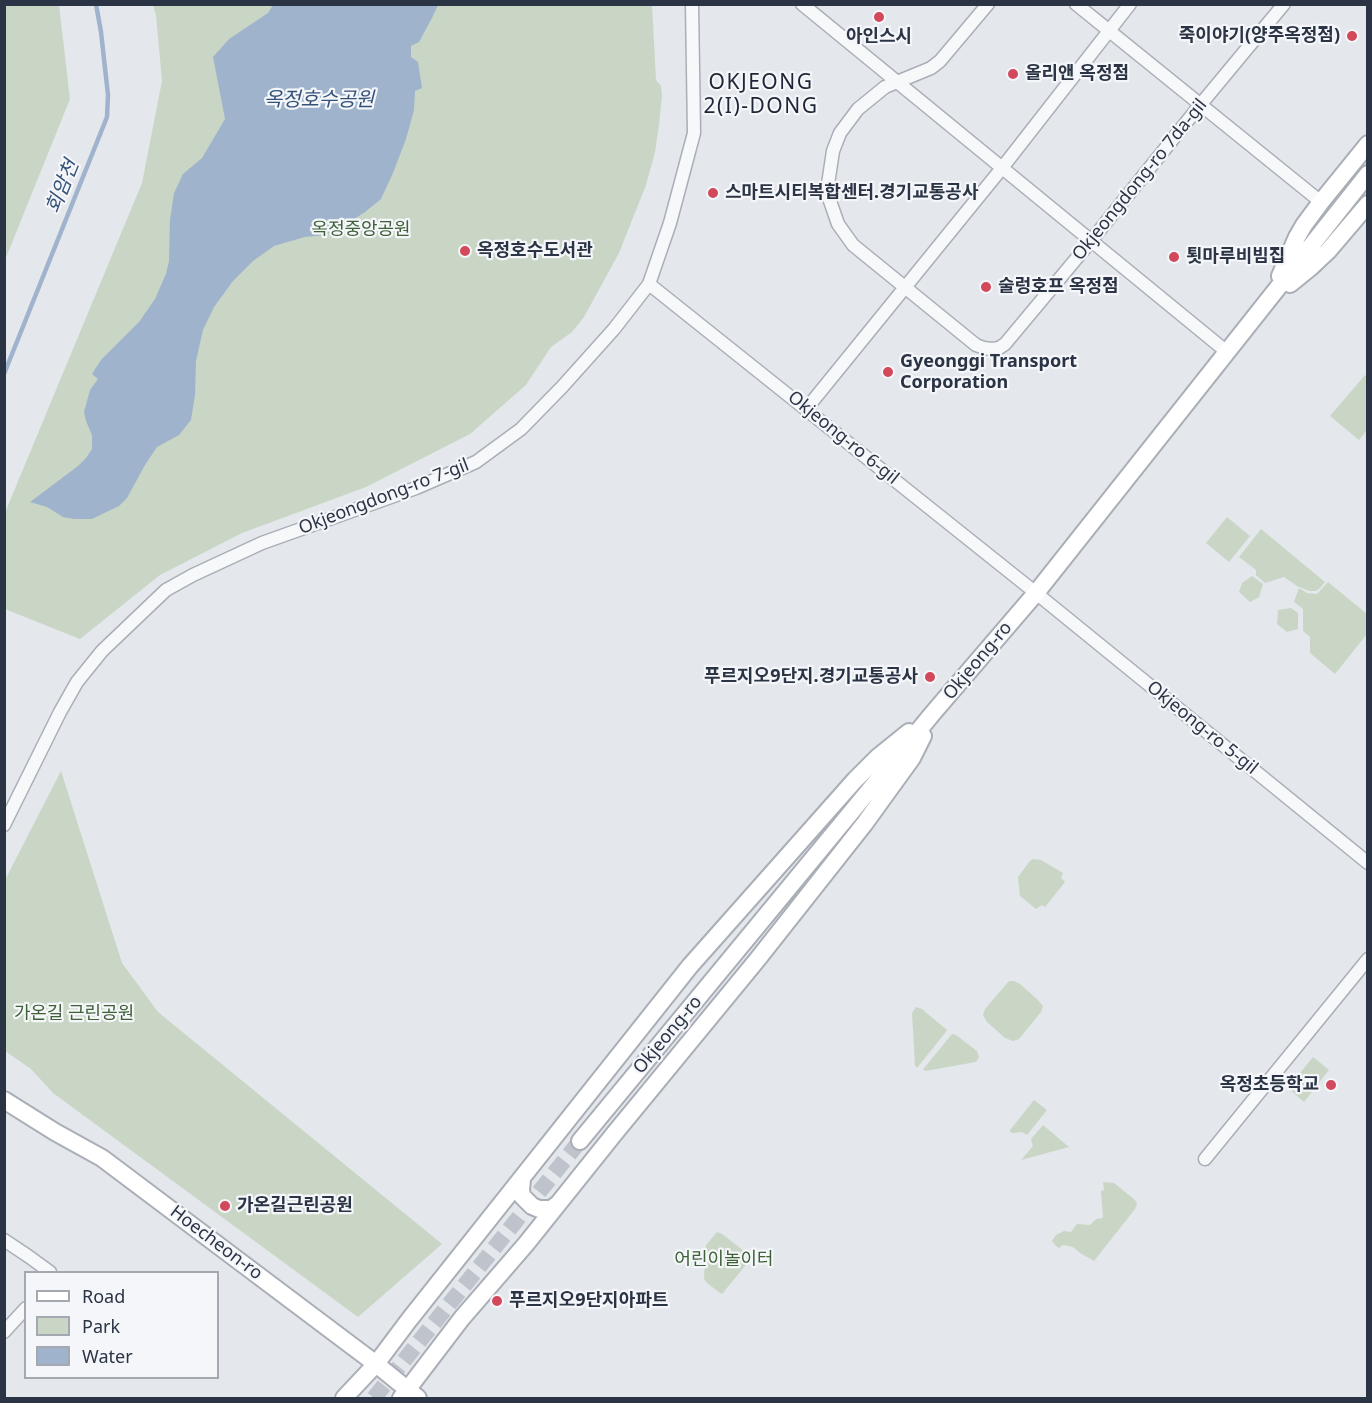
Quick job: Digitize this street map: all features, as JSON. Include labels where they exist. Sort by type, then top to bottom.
[{"type":"main road","points":[[1270,299],[1297,237],[1321,202],[1368,144]]},
{"type":"main road","name":"Okjeong-ro","points":[[580,1142],[933,713],[1036,593],[1368,174]]},
{"type":"main road","points":[[1270,299],[1328,251],[1368,204]]},
{"type":"main road","points":[[344,1398],[376,1364],[690,966],[855,780],[878,757],[933,713]]},
{"type":"main road","points":[[409,1396],[462,1318],[526,1244],[757,960],[865,823],[912,758],[933,713]]},
{"type":"main road","name":"Hoecheon-ro","points":[[4,1100],[102,1158],[376,1364],[409,1396]]},
{"type":"main road","points":[[522,1179],[522,1196],[532,1206],[539,1209],[551,1209],[558,1204]]},
{"type":"street","name":"Okjeongdong-ro 7-gil","points":[[4,825],[77,682],[102,651],[166,590],[193,574],[262,543],[416,488],[476,462],[521,429],[614,329],[650,284],[670,223],[694,133],[692,4]]},
{"type":"street","points":[[802,4],[1227,352]]},
{"type":"street","points":[[905,288],[853,245],[838,224],[829,198],[828,184],[833,151],[840,133],[858,109],[885,87],[931,68],[940,61],[988,4]]},
{"type":"street","points":[[1076,4],[1321,202]]},
{"type":"street","points":[[807,408],[1002,168],[1130,4]]},
{"type":"street","name":"Okjeongdong-ro 7da-gil","points":[[905,288],[976,345],[992,349],[1005,344],[1284,4]]},
{"type":"street","name":"Okjeong-ro 6-gil","points":[[650,284],[1036,593]]},
{"type":"street","name":"Okjeong-ro 5-gil","points":[[1036,593],[1368,863]]},
{"type":"street","points":[[1205,1160],[1368,959]]},
{"type":"street","points":[[4,1240],[49,1271]]},
{"type":"street","points":[[4,1332],[24,1310]]},
{"type":"green space","points":[[5,4],[59,5],[70,99],[5,260]]},
{"type":"green space","name":"옥정중앙공원","points":[[153,5],[652,5],[656,80],[661,86],[662,95],[659,125],[655,152],[646,185],[619,253],[584,317],[572,332],[551,347],[526,385],[470,434],[366,487],[242,533],[160,575],[80,639],[5,609],[4,515],[142,183],[162,81],[156,15]]},
{"type":"green space","points":[[1365,375],[1367,377],[1367,430],[1359,440],[1330,416]]},
{"type":"green space","points":[[1227,517],[1250,536],[1229,562],[1206,543]]},
{"type":"green space","points":[[1261,529],[1325,582],[1320,588],[1316,591],[1309,591],[1284,577],[1265,583],[1256,575],[1256,570],[1239,557]]},
{"type":"green space","points":[[1252,576],[1263,584],[1259,597],[1250,602],[1239,592],[1242,583]]},
{"type":"green space","points":[[1328,582],[1367,614],[1367,634],[1335,674],[1310,653],[1310,637],[1303,631],[1303,609],[1294,602],[1299,588],[1307,593],[1317,594]]},
{"type":"green space","points":[[1291,608],[1298,613],[1298,629],[1287,632],[1277,624],[1278,610]]},
{"type":"green space","name":"가온길 근린공원","points":[[61,771],[122,963],[158,1012],[442,1244],[358,1317],[53,1093],[31,1069],[5,1051],[5,880]]},
{"type":"green space","points":[[1033,859],[1041,860],[1063,873],[1061,878],[1065,882],[1045,907],[1042,905],[1036,909],[1020,896],[1018,877]]},
{"type":"green space","points":[[1009,981],[1020,984],[1043,1006],[1041,1012],[1019,1039],[1013,1041],[1005,1038],[987,1022],[983,1015],[985,1009]]},
{"type":"green space","points":[[916,1007],[922,1009],[947,1030],[917,1068],[912,1013]]},
{"type":"green space","points":[[952,1034],[977,1051],[979,1057],[976,1062],[925,1071],[923,1069]]},
{"type":"green space","points":[[1313,1057],[1329,1070],[1304,1102],[1288,1088]]},
{"type":"green space","points":[[1034,1100],[1047,1110],[1027,1135],[1022,1132],[1010,1132],[1010,1130]]},
{"type":"green space","points":[[1043,1125],[1069,1147],[1021,1160],[1033,1146],[1031,1139]]},
{"type":"green space","points":[[1103,1182],[1114,1183],[1137,1204],[1094,1261],[1073,1247],[1063,1245],[1059,1248],[1052,1241],[1056,1235],[1064,1231],[1071,1232],[1077,1224],[1090,1225],[1096,1219],[1103,1218],[1101,1191],[1104,1190]]},
{"type":"green space","name":"어린이놀이터","points":[[717,1232],[748,1254],[750,1258],[722,1294],[704,1279],[706,1245]]},
{"type":"water","name":"옥정호수공원","points":[[273,5],[438,5],[419,42],[411,46],[411,57],[418,62],[422,88],[415,91],[414,110],[393,173],[381,199],[365,212],[326,235],[305,237],[274,246],[253,261],[233,281],[214,307],[203,330],[196,361],[195,395],[191,420],[179,435],[157,447],[127,498],[119,506],[92,519],[63,517],[47,507],[30,502],[78,466],[92,449],[92,435],[84,412],[90,390],[98,379],[92,374],[101,360],[139,322],[155,299],[169,261],[170,220],[174,193],[183,174],[202,158],[225,119],[213,57],[229,39],[268,13]]},
{"type":"waterway","name":"회암천","points":[[4,374],[107,117],[108,95],[96,4]]},
{"type":"tunnel","points":[[374,1398],[580,1141]]},
{"type":"place","name":"아인스시","points":[[879,17]]},
{"type":"place","name":"죽이야기(양주옥정점)","points":[[1352,36]]},
{"type":"place","name":"올리앤 옥정점","points":[[1013,74]]},
{"type":"place","name":"스마트시티복합센터.경기교통공사","points":[[713,193]]},
{"type":"place","name":"옥정호수도서관","points":[[465,251]]},
{"type":"place","name":"툇마루비빔집","points":[[1174,257]]},
{"type":"place","name":"술렁호프 옥정점","points":[[986,287]]},
{"type":"place","name":"Gyeonggi Transport Corporation","points":[[888,372]]},
{"type":"place","name":"푸르지오9단지.경기교통공사","points":[[930,677]]},
{"type":"place","name":"옥정초등학교","points":[[1331,1085]]},
{"type":"place","name":"가온길근린공원","points":[[225,1206]]},
{"type":"place","name":"푸르지오9단지아파트","points":[[497,1301]]},
{"type":"district","name":"OKJEONG 2(I)-DONG","points":[[761,95]]}]
